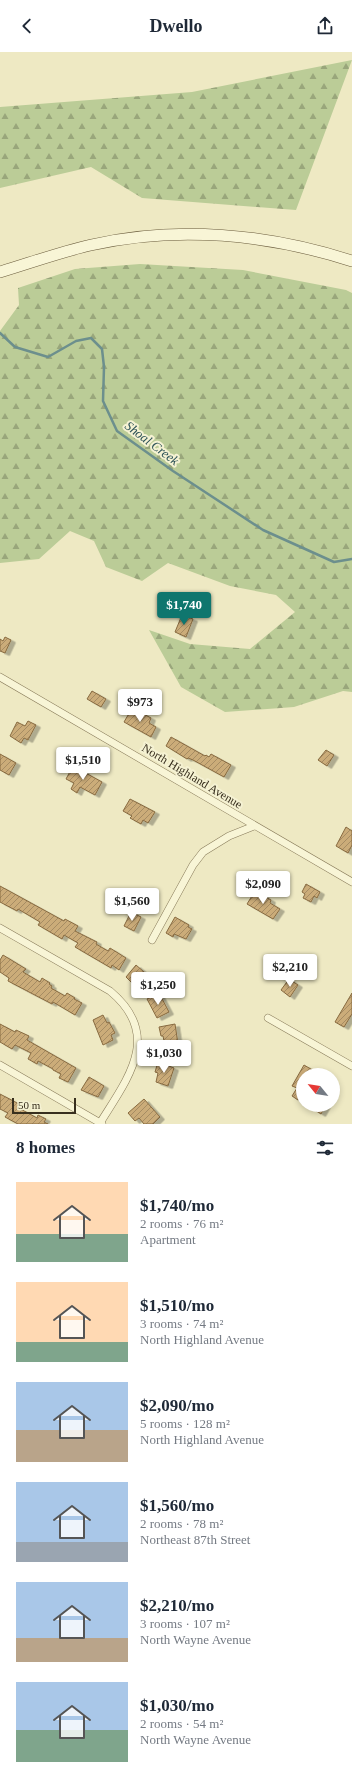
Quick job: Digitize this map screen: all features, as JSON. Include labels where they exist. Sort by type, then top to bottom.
[{"type":"main road","points":[[0,272],[90,245],[142,236],[180,234],[250,237],[316,250],[352,261]]},
{"type":"street","name":"North Highland Avenue","points":[[0,677],[352,882]]},
{"type":"street","points":[[152,940],[193,865],[202,852],[229,836],[254,826]]},
{"type":"street","points":[[0,928],[110,991],[120,999],[132,1015],[138,1037],[138,1050],[134,1064],[101,1124],[0,1066]]},
{"type":"street","points":[[268,1018],[352,1066]]},
{"type":"green space","points":[[352,60],[296,210],[142,198],[91,167],[0,188],[0,107],[192,92]]},
{"type":"green space","points":[[140,264],[243,270],[346,290],[352,293],[352,692],[343,691],[294,707],[225,712],[181,687],[149,630],[190,644],[250,649],[295,612],[276,595],[230,586],[168,563],[142,581],[106,567],[94,541],[70,531],[39,559],[0,563],[0,331],[19,305],[18,288],[75,269]]},
{"type":"building","points":[[182,615],[193,619],[186,637],[175,632]]},
{"type":"building","points":[[5,637],[11,640],[5,653],[0,651],[0,639],[3,641]]},
{"type":"building","points":[[92,691],[106,699],[101,707],[87,699]]},
{"type":"building","points":[[131,710],[137,713],[138,711],[151,718],[149,723],[156,727],[151,737],[124,722]]},
{"type":"building","points":[[28,721],[36,725],[28,740],[24,738],[21,743],[10,736],[17,722],[25,726]]},
{"type":"building","points":[[171,737],[205,756],[206,755],[209,757],[211,754],[231,765],[224,777],[193,760],[187,759],[166,746]]},
{"type":"building","points":[[326,750],[334,755],[327,766],[318,760]]},
{"type":"building","points":[[0,754],[16,763],[9,775],[0,770]]},
{"type":"building","points":[[73,766],[102,782],[95,795],[80,787],[77,793],[71,789],[74,783],[66,779]]},
{"type":"building","points":[[130,799],[155,812],[148,823],[143,820],[141,824],[130,818],[132,816],[123,811]]},
{"type":"building","points":[[346,827],[352,831],[352,845],[348,853],[336,846]]},
{"type":"building","points":[[306,884],[320,892],[317,898],[314,896],[311,902],[303,898],[305,894],[302,892]]},
{"type":"building","points":[[0,886],[64,921],[65,919],[78,926],[75,931],[97,942],[96,944],[108,951],[110,948],[126,958],[119,970],[112,965],[111,968],[75,947],[78,943],[64,935],[62,939],[38,925],[40,922],[18,909],[17,911],[0,902]]},
{"type":"building","points":[[255,891],[271,900],[270,903],[280,909],[273,919],[247,904]]},
{"type":"building","points":[[131,912],[141,917],[134,931],[124,926]]},
{"type":"building","points":[[175,917],[189,925],[188,927],[192,929],[186,939],[174,934],[173,937],[166,933]]},
{"type":"building","points":[[3,955],[26,969],[23,972],[40,982],[42,978],[50,983],[49,984],[52,986],[51,988],[65,996],[67,993],[82,1003],[75,1015],[53,1002],[52,1004],[8,981],[9,978],[0,972],[0,960]]},
{"type":"building","points":[[136,965],[151,978],[143,987],[135,982],[133,984],[126,977]]},
{"type":"building","points":[[289,979],[298,985],[290,997],[281,990]]},
{"type":"building","points":[[159,993],[169,1012],[157,1018],[147,999]]},
{"type":"building","points":[[352,993],[352,1014],[344,1027],[335,1022]]},
{"type":"building","points":[[103,1015],[115,1033],[111,1035],[113,1040],[103,1045],[93,1020]]},
{"type":"building","points":[[0,1024],[15,1032],[16,1030],[29,1036],[27,1040],[76,1068],[68,1082],[59,1078],[61,1074],[53,1069],[38,1061],[37,1064],[28,1059],[31,1053],[15,1045],[12,1049],[0,1042]]},
{"type":"building","points":[[175,1024],[178,1044],[165,1046],[159,1027]]},
{"type":"building","points":[[158,1062],[174,1068],[168,1086],[156,1082],[158,1073],[155,1072]]},
{"type":"building","points":[[304,1065],[309,1068],[302,1068]]},
{"type":"building","points":[[89,1077],[104,1086],[98,1097],[81,1090]]},
{"type":"building","points":[[296,1079],[296,1088],[292,1086]]},
{"type":"building","points":[[296,1090],[296,1099],[292,1096]]},
{"type":"building","points":[[0,1094],[19,1104],[17,1107],[37,1118],[38,1115],[46,1119],[44,1122],[48,1124],[18,1124],[5,1117],[8,1113],[0,1109]]},
{"type":"building","points":[[144,1099],[160,1117],[153,1124],[144,1124],[139,1118],[135,1121],[128,1113]]},
{"type":"waterway","name":"Shoal Creek","points":[[0,333],[15,347],[48,357],[76,341],[91,338],[102,349],[104,367],[103,401],[117,431],[173,471],[263,530],[334,562],[352,559]]}]
